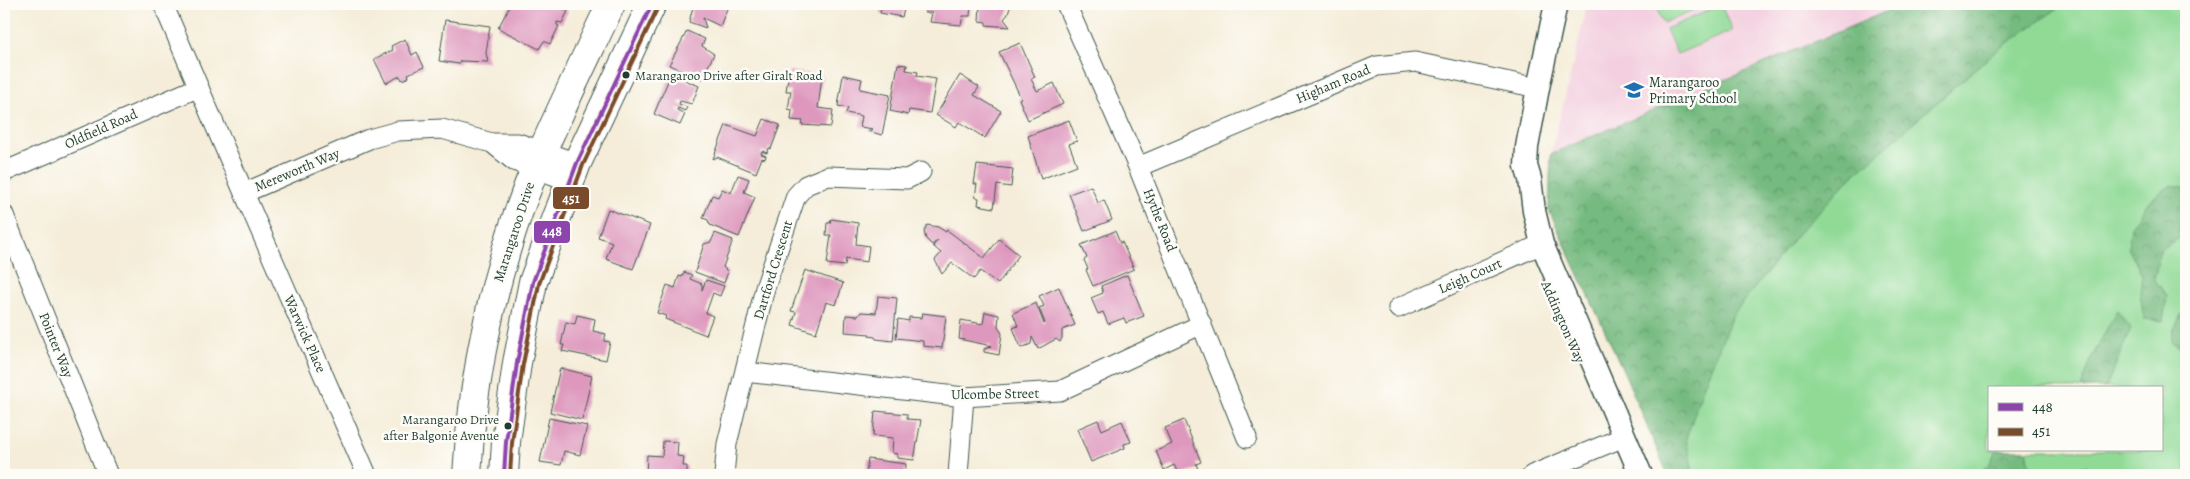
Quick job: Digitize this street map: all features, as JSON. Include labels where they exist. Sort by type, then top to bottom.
[{"type":"main road","name":"Marangaroo Drive","points":[[467,475],[478,368],[499,277],[538,160],[611,4]]},
{"type":"main road","points":[[504,475],[506,442],[516,363],[533,282],[574,172],[652,4]]},
{"type":"street","name":"Mereworth Way","points":[[163,4],[244,193],[369,139],[398,131],[442,129],[492,143],[514,161],[538,160],[574,172]]},
{"type":"street","name":"Hythe Road","points":[[1066,4],[1138,166],[1247,438]]},
{"type":"street","name":"Addington Way","points":[[1556,4],[1527,147],[1526,166],[1530,179],[1534,211],[1536,247],[1619,439],[1629,475]]},
{"type":"street","name":"Higham Road","points":[[1138,166],[1377,66],[1415,62],[1538,88]]},
{"type":"street","name":"Oldfield Road","points":[[4,172],[199,87]]},
{"type":"street","name":"Dartford Crescent","points":[[724,475],[727,444],[765,288],[796,196],[806,185],[828,176],[907,179],[922,172]]},
{"type":"street","name":"Warwick Place","points":[[244,193],[367,475]]},
{"type":"street","name":"Pointer Way","points":[[4,215],[108,475]]},
{"type":"street","name":"Leigh Court","points":[[1398,308],[1536,247]]},
{"type":"street","name":"Ulcombe Street","points":[[745,372],[964,397],[1060,391],[1202,324]]},
{"type":"street","points":[[958,475],[964,397]]},
{"type":"street","name":"Addington Way","points":[[1619,439],[1641,475]]},
{"type":"street","points":[[1532,475],[1619,439]]},
{"type":"shaded area","name":"Marangaroo Primary School","points":[[1586,4],[1904,4],[1551,154],[1585,15]]},
{"type":"green space","points":[[1655,4],[1707,4],[1663,23]]},
{"type":"green space","points":[[1904,4],[2186,4],[2186,475],[1668,475],[1624,372],[1549,210],[1551,154]]},
{"type":"green space","points":[[1904,4],[2064,4],[1996,51],[1847,181],[1796,236],[1732,316],[1704,385],[1686,439],[1694,475],[1668,475],[1624,372],[1549,210],[1551,154]]},
{"type":"green space","points":[[1721,5],[1732,31],[1677,54],[1666,29]]},
{"type":"green space","points":[[2171,185],[2184,187],[2186,190],[2186,234],[2161,249],[2154,279],[2167,296],[2163,321],[2144,319],[2140,293],[2142,275],[2128,248],[2131,227],[2149,201]]},
{"type":"green space","points":[[2117,310],[2131,328],[2107,386],[2082,386],[2092,357]]},
{"type":"green space","points":[[2182,313],[2186,317],[2186,353],[2182,348],[2171,342],[2173,331]]},
{"type":"green space","points":[[1995,452],[2027,452],[2032,475],[1958,475],[1960,472],[1979,473],[1990,463]]},
{"type":"water","points":[[2088,466],[2099,475],[2057,475],[2070,468]]},
{"type":"building","points":[[511,4],[553,4],[568,11],[562,23],[557,22],[559,26],[550,44],[544,41],[539,49],[498,28]]},
{"type":"building","points":[[697,4],[729,4],[720,26],[703,18],[706,28],[689,22],[693,7]]},
{"type":"building","points":[[882,4],[922,4],[921,9],[905,6],[902,17],[880,13]]},
{"type":"building","points":[[925,4],[971,4],[970,16],[963,16],[961,25],[930,22],[932,13],[925,13]]},
{"type":"building","points":[[980,4],[1011,4],[1008,14],[1004,19],[1010,27],[986,25],[986,22],[979,21]]},
{"type":"building","points":[[445,20],[490,26],[486,53],[488,62],[460,61],[459,64],[439,61]]},
{"type":"building","points":[[687,31],[705,39],[702,46],[714,54],[702,79],[669,65]]},
{"type":"building","points":[[405,39],[412,55],[417,52],[424,67],[408,74],[409,77],[402,80],[400,76],[386,83],[374,59],[393,50],[391,46]]},
{"type":"building","points":[[1020,43],[1035,77],[1031,79],[1037,91],[1054,83],[1063,104],[1028,120],[1019,99],[1021,98],[999,52]]},
{"type":"building","points":[[898,64],[907,65],[906,70],[918,72],[917,76],[936,79],[930,113],[909,110],[908,115],[890,111]]},
{"type":"building","points":[[789,71],[822,76],[818,108],[833,110],[831,127],[802,125],[803,121],[791,120],[792,110],[788,109],[791,91],[786,91]]},
{"type":"building","points":[[671,74],[699,86],[692,104],[680,101],[679,104],[687,107],[685,111],[678,108],[677,110],[685,114],[680,125],[654,114]]},
{"type":"building","points":[[843,75],[862,79],[860,89],[890,95],[882,135],[868,131],[873,129],[860,127],[862,116],[846,113],[848,108],[838,106]]},
{"type":"building","points":[[960,75],[979,87],[974,95],[1001,111],[985,138],[959,122],[956,127],[936,115]]},
{"type":"building","points":[[764,119],[780,125],[771,149],[769,148],[767,153],[762,151],[761,154],[766,156],[765,159],[762,158],[756,173],[717,157],[713,159],[726,125],[757,136]]},
{"type":"building","points":[[1069,120],[1077,141],[1069,144],[1077,165],[1041,179],[1028,136]]},
{"type":"building","points":[[977,165],[1013,169],[1011,187],[997,185],[994,208],[978,205],[979,198],[975,197],[977,184],[974,184]]},
{"type":"building","points":[[738,175],[749,179],[744,192],[755,197],[739,237],[710,225],[708,220],[703,218],[712,195],[718,197],[722,189],[731,193]]},
{"type":"building","points":[[1091,186],[1098,203],[1104,200],[1112,220],[1084,231],[1069,194]]},
{"type":"building","points":[[608,209],[650,225],[633,269],[606,259],[612,242],[598,237]]},
{"type":"building","points":[[831,219],[858,223],[856,244],[869,246],[867,262],[846,259],[845,266],[827,264],[831,235],[826,235],[827,223],[830,223]]},
{"type":"building","points":[[927,225],[938,227],[946,232],[947,230],[984,258],[999,239],[1019,255],[998,284],[980,271],[974,279],[952,263],[942,274],[935,260],[941,253],[933,246],[938,240],[932,245],[926,239],[924,232]]},
{"type":"building","points":[[1115,231],[1134,269],[1093,286],[1086,270],[1088,269],[1084,260],[1087,258],[1081,245]]},
{"type":"building","points":[[715,233],[733,240],[723,267],[728,272],[724,283],[695,272],[704,244],[711,242]]},
{"type":"building","points":[[805,270],[843,283],[836,305],[826,302],[816,333],[792,325],[796,312],[791,311]]},
{"type":"building","points":[[684,272],[692,275],[690,279],[702,284],[702,290],[706,280],[724,286],[720,296],[713,293],[706,313],[713,316],[706,335],[665,319],[666,316],[657,313],[667,285],[675,288],[679,276],[682,277]]},
{"type":"building","points":[[1127,275],[1144,316],[1126,323],[1124,318],[1108,324],[1103,312],[1098,314],[1091,298],[1103,293],[1101,286]]},
{"type":"building","points":[[1059,287],[1075,325],[1062,330],[1060,342],[1056,339],[1038,349],[1032,337],[1031,344],[1021,348],[1013,328],[1018,326],[1013,313],[1036,303],[1044,324],[1039,308],[1044,306],[1039,296]]},
{"type":"building","points":[[878,296],[897,298],[893,341],[876,339],[869,336],[870,334],[845,332],[846,315],[858,316],[861,312],[876,313]]},
{"type":"building","points":[[985,312],[999,315],[998,326],[1002,334],[999,355],[984,352],[984,349],[992,346],[959,339],[961,320],[983,324]]},
{"type":"building","points":[[922,313],[946,316],[942,348],[923,346],[923,341],[896,338],[898,319],[909,321],[909,317],[921,318]]},
{"type":"building","points":[[577,315],[595,319],[593,331],[606,334],[604,341],[610,342],[606,360],[562,351],[564,345],[561,345],[566,322],[575,324]]},
{"type":"building","points":[[560,368],[592,376],[582,420],[550,412]]},
{"type":"building","points":[[875,411],[907,414],[907,419],[921,420],[914,460],[897,458],[897,454],[892,453],[893,438],[873,436]]},
{"type":"building","points":[[549,418],[587,426],[580,455],[564,451],[561,465],[540,462]]},
{"type":"building","points":[[1098,420],[1102,430],[1122,421],[1131,442],[1124,444],[1125,448],[1091,462],[1077,429]]},
{"type":"building","points":[[1184,420],[1201,462],[1196,464],[1198,469],[1179,475],[1174,465],[1164,470],[1156,451],[1172,444],[1165,428]]},
{"type":"building","points":[[663,441],[678,442],[677,456],[684,457],[683,466],[687,466],[687,475],[646,475],[647,455],[662,456]]},
{"type":"building","points":[[868,459],[906,464],[905,475],[866,475]]},
{"type":"transit line","name":"448","points":[[504,475],[506,442],[517,363],[533,282],[577,163],[652,4]]},
{"type":"transit line","name":"451","points":[[510,475],[512,443],[523,364],[539,284],[583,165],[658,7]]},
{"type":"place","name":"Marangaroo Drive after Giralt Road","points":[[626,75]]},
{"type":"place","name":"Marangaroo Primary School","points":[[1634,90]]},
{"type":"place","name":"Marangaroo Drive after Balgonie Avenue","points":[[508,426]]}]
